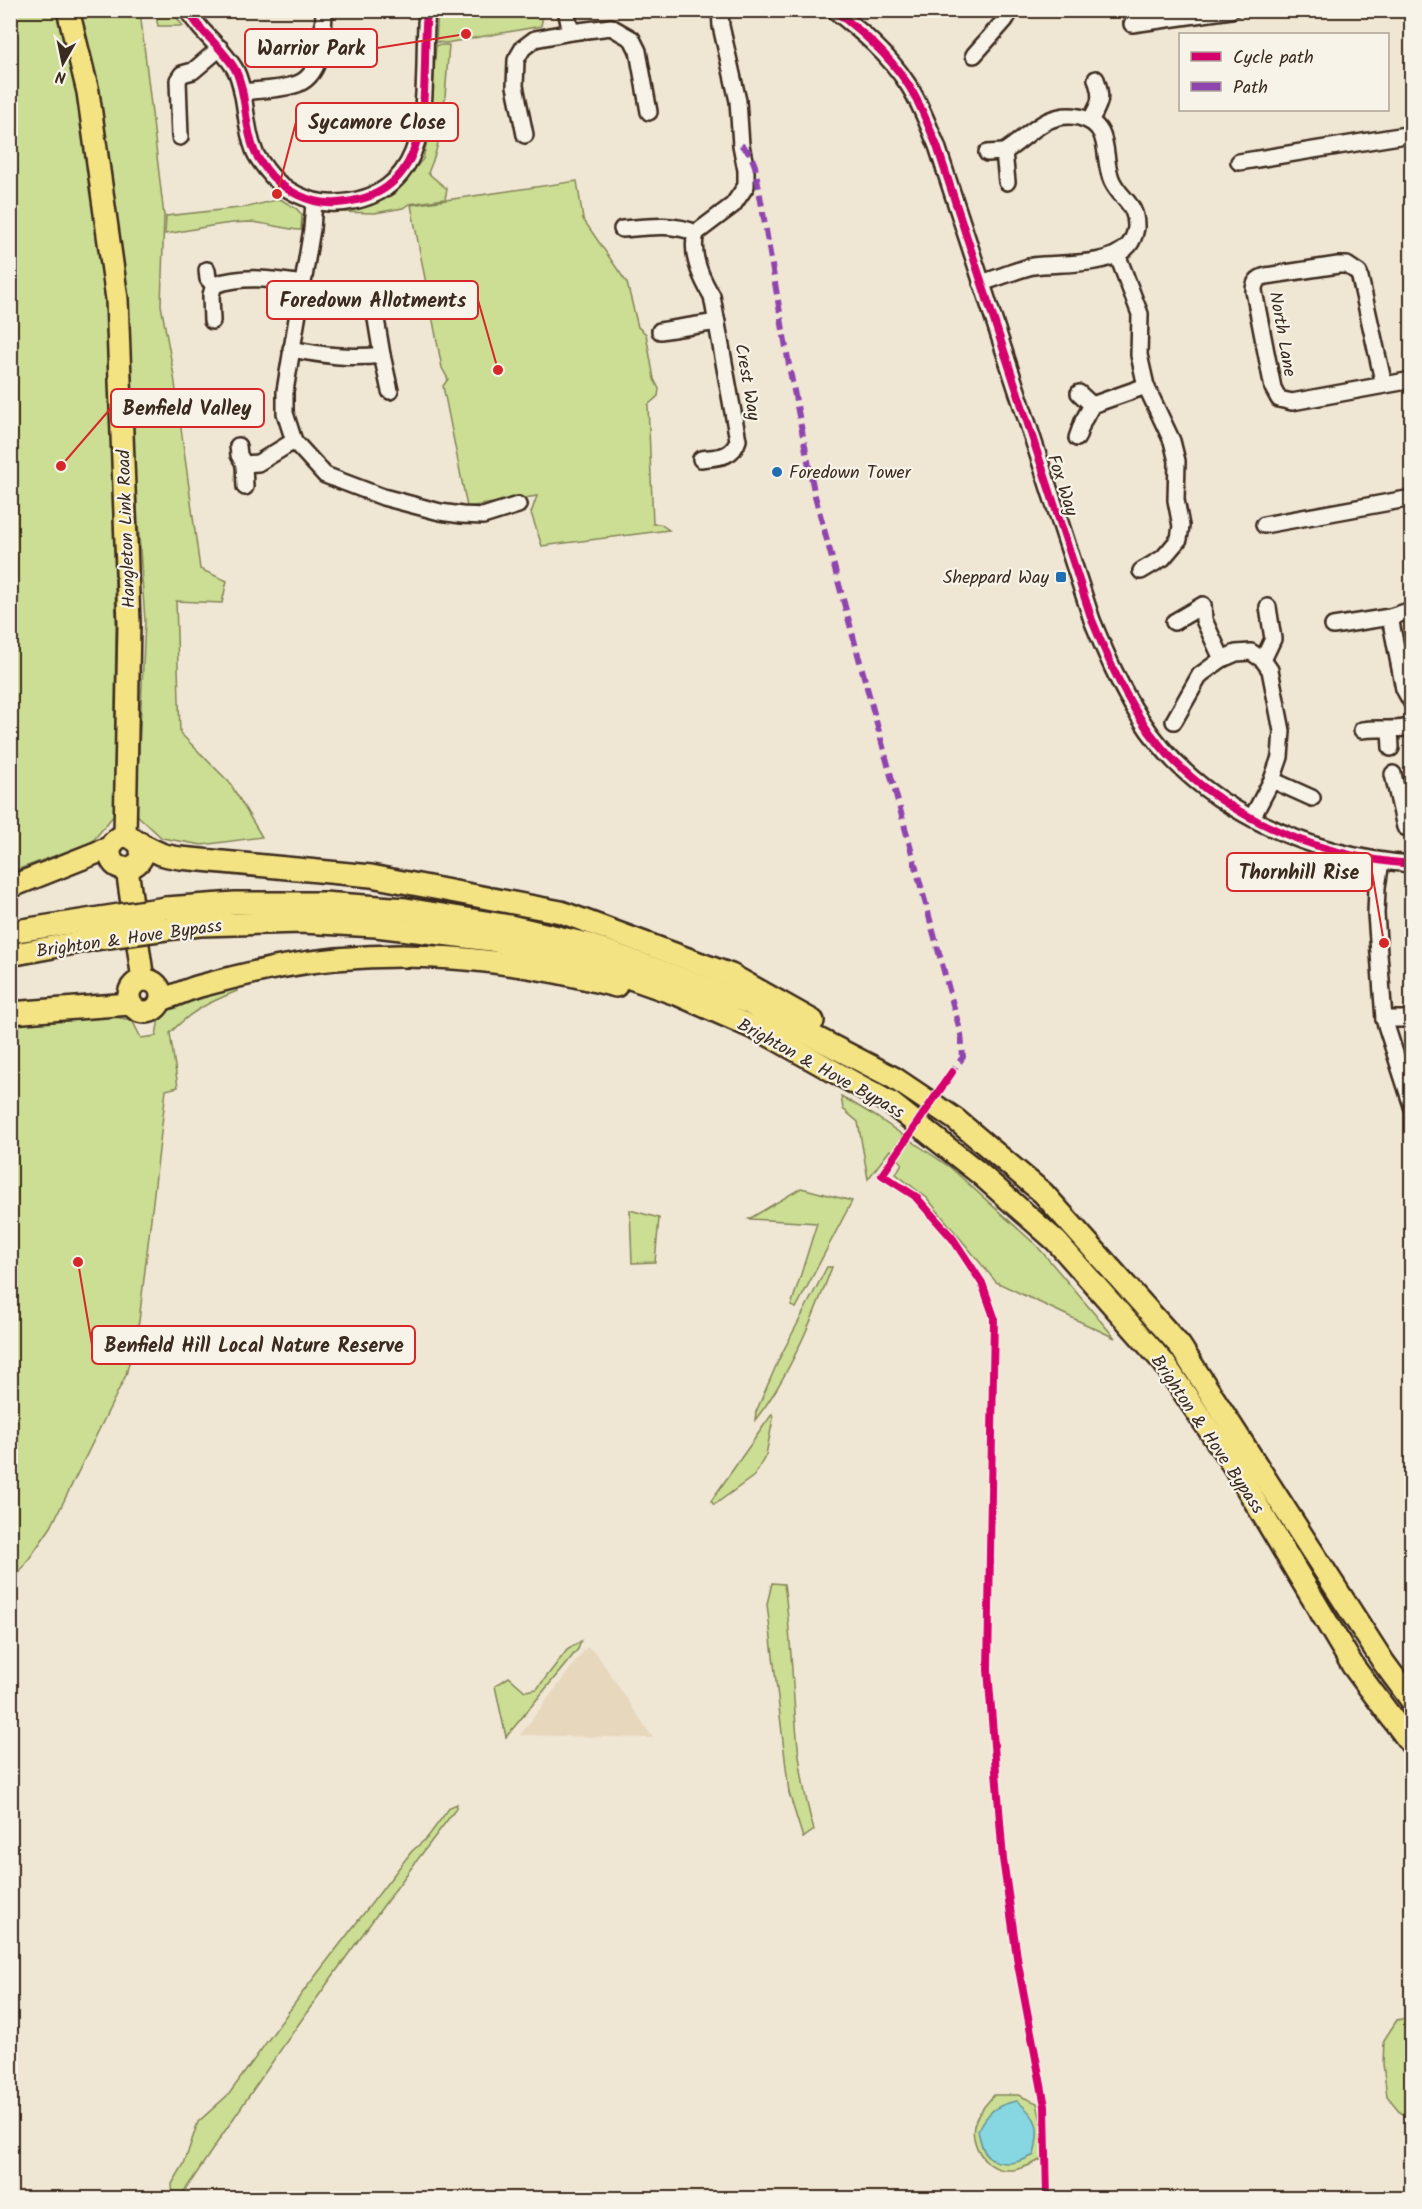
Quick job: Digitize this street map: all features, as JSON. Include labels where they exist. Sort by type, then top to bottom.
[{"type":"highway","name":"Hangleton Link Road","points":[[68,10],[88,93],[117,299],[129,623],[125,842]]},
{"type":"highway","points":[[125,842],[143,850],[141,860],[137,865],[127,869],[119,867],[110,855],[125,842]]},
{"type":"highway","points":[[10,887],[125,842],[180,858],[371,876],[561,912],[731,975],[824,1028],[894,1078]]},
{"type":"highway","points":[[127,869],[143,980]]},
{"type":"highway","name":"Brighton & Hove Bypass","points":[[10,932],[101,928],[166,919],[218,904],[323,903],[406,909],[521,928],[587,944],[748,1003],[894,1078],[956,1119],[1043,1192],[1180,1346],[1384,1663],[1412,1701]]},
{"type":"highway","name":"Brighton & Hove Bypass","points":[[166,919],[200,925],[302,922],[376,926],[491,940],[576,959],[679,995],[765,1033],[892,1104],[979,1173],[1056,1241],[1164,1363],[1234,1468],[1353,1666],[1412,1745]]},
{"type":"highway","name":"Brighton & Hove Bypass","points":[[10,955],[101,928]]},
{"type":"highway","points":[[161,1000],[157,986],[143,980],[130,988],[130,1004],[138,1011],[148,1012],[156,1008],[161,1000],[232,978],[316,962],[381,956],[460,958],[489,960],[577,976],[694,1007],[765,1033]]},
{"type":"highway","points":[[10,1013],[130,1004]]},
{"type":"street","points":[[187,10],[202,31],[220,48],[236,71],[254,152],[268,172],[298,195],[315,202],[333,204],[352,202],[388,186],[402,174],[413,155],[419,137],[427,10]]},
{"type":"street","points":[[242,92],[295,85],[307,79],[315,69],[320,55],[324,10]]},
{"type":"street","points":[[566,10],[571,32]]},
{"type":"street","points":[[622,229],[672,226],[696,233],[733,205],[746,186],[738,101],[721,26],[720,10]]},
{"type":"street","name":"Fox Way","points":[[834,10],[879,48],[906,82],[918,102],[937,146],[1092,620],[1117,678],[1141,720],[1189,774],[1218,797],[1275,831],[1320,848],[1381,862],[1412,864]]},
{"type":"street","points":[[974,55],[1011,10]]},
{"type":"street","points":[[1132,24],[1231,10]]},
{"type":"street","points":[[525,135],[515,86],[516,60],[523,48],[535,39],[571,32],[611,27],[632,39],[638,51],[649,112]]},
{"type":"street","points":[[180,137],[178,80],[182,74],[193,71],[220,48]]},
{"type":"street","points":[[1090,121],[1099,106],[1101,94],[1096,79]]},
{"type":"street","points":[[981,283],[1033,267],[1087,263],[1117,254],[1129,245],[1135,233],[1136,218],[1131,205],[1112,181],[1105,139],[1090,121],[1077,117],[1049,119],[1004,153],[987,153]]},
{"type":"street","points":[[1239,162],[1412,134]]},
{"type":"street","points":[[1004,153],[1007,182]]},
{"type":"street","points":[[315,202],[285,391],[285,413],[294,441],[325,475],[383,497],[440,512],[462,515],[483,516],[518,505]]},
{"type":"street","name":"Crest Way","points":[[696,233],[694,240],[700,276],[712,296],[738,440],[736,448],[730,454],[701,459]]},
{"type":"street","points":[[1117,254],[1140,315],[1139,355],[1146,386],[1172,441],[1177,461],[1176,500],[1180,525],[1179,539],[1163,558],[1141,571]]},
{"type":"street","name":"North Lane","points":[[1384,385],[1359,273],[1347,265],[1338,265],[1266,276],[1258,280],[1254,285],[1254,291],[1273,388],[1279,399],[1292,402],[1412,380]]},
{"type":"street","points":[[207,270],[208,279],[214,285]]},
{"type":"street","points":[[214,285],[250,278],[303,284]]},
{"type":"street","points":[[212,321],[211,295],[214,285]]},
{"type":"street","points":[[375,313],[390,391]]},
{"type":"street","points":[[660,331],[717,322]]},
{"type":"street","points":[[291,349],[339,358],[382,355]]},
{"type":"street","points":[[1077,438],[1092,405],[1146,386]]},
{"type":"street","points":[[1079,393],[1092,405]]},
{"type":"street","points":[[244,464],[258,463],[294,441]]},
{"type":"street","points":[[238,446],[239,455],[244,464],[245,487]]},
{"type":"street","points":[[1264,525],[1412,498]]},
{"type":"street","points":[[1174,622],[1203,605],[1204,620],[1222,658]]},
{"type":"street","points":[[1263,660],[1273,639],[1268,607]]},
{"type":"street","points":[[1333,626],[1390,617],[1412,610]]},
{"type":"street","points":[[1390,617],[1412,703]]},
{"type":"street","points":[[1174,721],[1200,675],[1222,658],[1236,653],[1251,652],[1263,660],[1270,670],[1282,731],[1280,757],[1272,780],[1252,818]]},
{"type":"street","points":[[1362,730],[1376,728],[1390,730],[1412,726]]},
{"type":"street","points":[[1390,730],[1391,748]]},
{"type":"street","points":[[1393,774],[1406,800],[1405,827]]},
{"type":"street","points":[[1272,780],[1312,798]]},
{"type":"street","points":[[1381,862],[1376,914],[1384,1019],[1412,1106]]},
{"type":"street","points":[[1384,1019],[1412,1019]]},
{"type":"shaded area","points":[[587,1647],[596,1653],[653,1738],[520,1735]]},
{"type":"green space","points":[[438,10],[544,11],[541,26],[446,43],[436,42]]},
{"type":"green space","points":[[11,11],[59,11],[80,102],[107,309],[116,623],[114,815],[92,842],[11,872]]},
{"type":"green space","points":[[76,11],[140,11],[164,216],[161,305],[174,376],[200,569],[227,581],[222,603],[176,601],[180,733],[230,783],[262,837],[202,845],[162,838],[136,814],[145,621],[133,450],[128,295],[99,104]]},
{"type":"green space","points":[[155,11],[172,11],[183,26],[158,26]]},
{"type":"green space","points":[[436,45],[449,45],[442,126],[428,173],[447,189],[445,199],[409,204],[403,208],[375,213],[338,212],[373,204],[394,194],[423,159],[430,127]]},
{"type":"green space","points":[[577,181],[583,219],[627,283],[638,327],[646,334],[654,379],[659,389],[658,396],[648,405],[653,524],[660,524],[669,530],[542,546],[531,513],[537,496],[467,507],[443,386],[448,379],[442,368],[411,205]]},
{"type":"green space","points":[[280,199],[297,209],[302,215],[301,230],[239,222],[165,234],[166,216],[248,207]]},
{"type":"green space","points":[[234,982],[237,991],[201,1008],[170,1033],[178,1087],[166,1090],[139,1321],[126,1375],[51,1527],[11,1585],[11,1021],[102,1015],[132,1020],[141,1038],[156,1036],[159,1018],[178,1000]]},
{"type":"green space","points":[[841,1096],[875,1116],[951,1168],[1037,1246],[1115,1338],[996,1282],[927,1198],[896,1174],[902,1163],[890,1150],[868,1179],[858,1122],[843,1109]]},
{"type":"green space","points":[[801,1188],[852,1201],[796,1308],[791,1306],[817,1223],[749,1219]]},
{"type":"green space","points":[[630,1210],[659,1218],[655,1262],[632,1263]]},
{"type":"green space","points":[[827,1267],[832,1267],[799,1347],[778,1386],[755,1420],[756,1412],[779,1359]]},
{"type":"green space","points":[[772,1414],[766,1455],[754,1476],[714,1505],[711,1501]]},
{"type":"green space","points":[[772,1583],[784,1584],[788,1615],[797,1738],[806,1800],[814,1830],[803,1838],[789,1793],[767,1604]]},
{"type":"green space","points":[[581,1641],[578,1649],[506,1737],[495,1686],[509,1677],[525,1691],[537,1689],[567,1650]]},
{"type":"green space","points":[[457,1804],[455,1810],[318,1997],[186,2189],[173,2198],[172,2184],[184,2164],[198,2122],[229,2094],[303,1992],[412,1851],[427,1838],[450,1807]]},
{"type":"green space","points":[[1412,2017],[1411,2116],[1401,2113],[1387,2096],[1383,2064],[1384,2040],[1397,2020]]},
{"type":"green space","points":[[994,2095],[1018,2095],[1037,2103],[1042,2127],[1042,2159],[1021,2168],[1007,2170],[992,2165],[980,2154],[973,2130],[980,2111]]},
{"type":"water","points":[[1017,2101],[1030,2113],[1036,2125],[1037,2138],[1034,2155],[1017,2162],[1006,2163],[994,2160],[985,2152],[978,2131],[993,2110]]},
{"type":"marked path","points":[[741,145],[750,153],[755,166],[790,371],[815,496],[961,1034],[963,1057],[949,1076]]},
{"type":"cycle path","points":[[187,10],[236,71],[240,80],[251,140],[256,155],[266,169],[288,190],[307,199],[327,203],[371,196],[395,180],[410,159],[419,132],[423,102],[427,10]]},
{"type":"cycle path","points":[[834,10],[864,35],[900,72],[924,114],[937,146],[1092,620],[1108,658],[1140,718],[1164,750],[1192,777],[1224,801],[1259,822],[1334,851],[1412,864]]},
{"type":"cycle path","points":[[952,1072],[882,1175],[915,1196],[953,1239],[982,1283],[994,1317],[988,1670],[1003,1859],[1018,1964],[1045,2106],[1047,2198]]},
{"type":"place","name":"Warrior Park","points":[[466,34]]},
{"type":"place","name":"Sycamore Close","points":[[277,194]]},
{"type":"place","name":"Foredown Allotments","points":[[498,370]]},
{"type":"place","name":"Benfield Valley","points":[[61,466]]},
{"type":"place","name":"Foredown Tower","points":[[777,472]]},
{"type":"place","name":"Sheppard Way","points":[[1061,577]]},
{"type":"place","name":"Thornhill Rise","points":[[1384,943]]},
{"type":"place","name":"Benfield Hill Local Nature Reserve","points":[[78,1262]]}]
